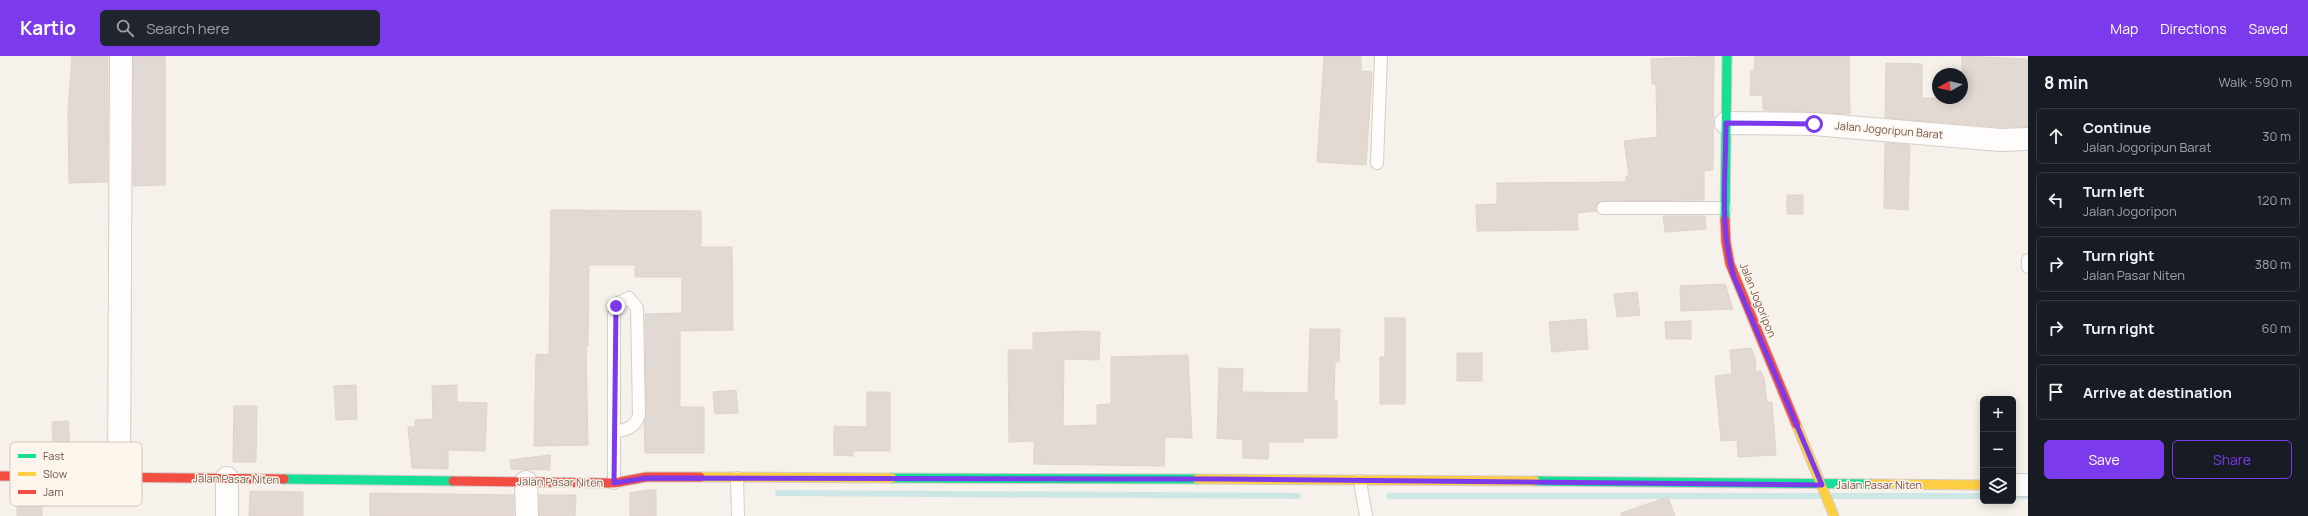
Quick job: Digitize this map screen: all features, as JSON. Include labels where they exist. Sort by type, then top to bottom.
[{"type":"street","points":[[119,442],[121,56]]},
{"type":"street","name":"Jalan Jogoripon","points":[[1727,56],[1726,242],[1734,277],[1823,487],[1832,512]]},
{"type":"street","name":"Jalan Jogoripun Barat","points":[[1726,123],[1814,124],[2000,140],[2028,139]]},
{"type":"street","name":"Jalan Pasar Niten","points":[[0,476],[10,476]]},
{"type":"street","name":"Jalan Pasar Niten","points":[[142,478],[614,483],[646,478],[737,478],[1360,481],[1823,487],[1980,485]]},
{"type":"street","points":[[227,478],[227,516]]},
{"type":"street","points":[[526,482],[527,516]]},
{"type":"street","points":[[2016,485],[2028,485]]},
{"type":"lane","points":[[1377,163],[1381,56]]},
{"type":"lane","points":[[1603,208],[1725,208]]},
{"type":"lane","points":[[2028,260],[2028,267]]},
{"type":"lane","points":[[614,432],[630,428],[637,422],[639,415],[637,308],[629,298],[618,303],[614,315],[614,432],[614,483]]},
{"type":"lane","points":[[737,478],[738,516]]},
{"type":"lane","points":[[1360,481],[1366,516]]},
{"type":"building","points":[[72,56],[108,56],[108,182],[69,183],[68,111]]},
{"type":"building","points":[[133,56],[165,56],[165,185],[133,186]]},
{"type":"building","points":[[1324,56],[1361,56],[1361,71],[1372,72],[1366,165],[1317,162]]},
{"type":"building","points":[[1714,56],[1713,170],[1704,171],[1704,200],[1603,201],[1597,204],[1596,211],[1577,213],[1578,230],[1477,231],[1476,205],[1497,204],[1497,183],[1626,182],[1626,176],[1629,176],[1624,141],[1657,137],[1656,84],[1652,84],[1651,59]]},
{"type":"building","points":[[1755,56],[1849,56],[1850,114],[1763,110],[1763,96],[1750,95],[1751,71],[1754,71]]},
{"type":"building","points":[[1962,56],[2028,59],[2028,127],[2000,127],[1885,118],[1886,63],[1922,64],[1922,98],[1932,98],[1932,104],[1968,104],[1968,68],[1962,68]]},
{"type":"building","points":[[1885,143],[1910,145],[1908,210],[1884,208]]},
{"type":"building","points":[[1787,195],[1803,195],[1803,214],[1787,214]]},
{"type":"building","points":[[551,210],[701,211],[701,247],[732,247],[733,330],[680,331],[680,407],[704,407],[704,453],[645,453],[645,314],[682,313],[682,277],[635,277],[635,265],[589,265],[588,346],[586,346],[588,445],[534,446],[536,354],[549,355]]},
{"type":"building","points":[[1663,216],[1705,216],[1706,229],[1665,232]]},
{"type":"building","points":[[1725,284],[1733,309],[1681,311],[1680,286]]},
{"type":"building","points":[[1637,292],[1640,315],[1617,317],[1614,294]]},
{"type":"building","points":[[1385,318],[1405,318],[1405,404],[1380,404],[1380,357],[1385,357]]},
{"type":"building","points":[[1586,319],[1588,349],[1552,352],[1549,322]]},
{"type":"building","points":[[1691,321],[1691,339],[1666,339],[1665,322]]},
{"type":"building","points":[[1310,329],[1340,329],[1339,362],[1335,362],[1334,400],[1337,400],[1337,438],[1303,438],[1303,442],[1269,442],[1268,459],[1243,458],[1243,440],[1217,438],[1219,368],[1243,369],[1242,392],[1308,393]]},
{"type":"building","points":[[1083,331],[1100,332],[1099,360],[1064,359],[1063,426],[1097,425],[1097,405],[1111,404],[1111,357],[1188,355],[1192,438],[1165,437],[1164,466],[1034,464],[1034,441],[1009,442],[1008,350],[1033,350],[1033,333]]},
{"type":"building","points":[[1751,348],[1755,357],[1756,372],[1761,371],[1764,378],[1767,403],[1772,402],[1776,455],[1738,457],[1737,440],[1721,441],[1715,376],[1732,374],[1730,350]]},
{"type":"building","points":[[1457,353],[1482,353],[1482,381],[1457,381]]},
{"type":"building","points":[[356,385],[357,419],[336,420],[334,386]]},
{"type":"building","points":[[457,385],[457,402],[487,403],[485,451],[448,450],[448,469],[412,468],[408,427],[415,427],[415,420],[433,419],[432,386]]},
{"type":"building","points":[[736,390],[738,413],[715,414],[713,392]]},
{"type":"building","points":[[867,392],[890,392],[890,451],[853,451],[853,456],[834,455],[834,426],[867,427]]},
{"type":"building","points":[[234,406],[257,406],[256,462],[233,462]]},
{"type":"building","points":[[68,421],[70,442],[53,442],[52,422]]},
{"type":"building","points":[[550,455],[550,470],[511,469],[510,460]]},
{"type":"building","points":[[656,490],[656,516],[630,516],[630,493]]},
{"type":"building","points":[[250,491],[303,492],[303,516],[249,516]]},
{"type":"building","points":[[370,493],[514,495],[514,516],[370,516]]},
{"type":"building","points":[[539,495],[576,495],[575,516],[539,516]]},
{"type":"building","points":[[1668,497],[1675,516],[1621,516],[1621,513]]},
{"type":"building","points":[[17,506],[42,506],[42,516],[17,516]]},
{"type":"waterway","points":[[778,493],[1298,496]]},
{"type":"waterway","points":[[1389,496],[1821,496]]},
{"type":"waterway","points":[[1831,496],[1980,496]]},
{"type":"waterway","points":[[2016,496],[2028,496]]},
{"type":"traffic: fast","points":[[1725,220],[1727,56]]},
{"type":"traffic: fast","points":[[892,478],[1197,479]]},
{"type":"traffic: fast","points":[[284,479],[453,481]]},
{"type":"traffic: fast","points":[[1535,481],[1872,484]]},
{"type":"traffic: slow","points":[[1796,424],[1834,516]]},
{"type":"traffic: slow","points":[[700,477],[892,478]]},
{"type":"traffic: slow","points":[[1197,479],[1535,481]]},
{"type":"traffic: slow","points":[[1872,484],[1980,485]]},
{"type":"traffic: jam","points":[[1725,220],[1726,242],[1730,264],[1796,424]]},
{"type":"traffic: jam","points":[[0,476],[10,476]]},
{"type":"traffic: jam","points":[[453,481],[614,483],[646,477],[700,477]]},
{"type":"traffic: jam","points":[[142,478],[284,479]]},
{"type":"route","points":[[616,306],[614,315],[614,483],[646,478],[737,478],[1221,479],[1822,485],[1734,277],[1726,242],[1725,208],[1726,123],[1814,124]]}]
